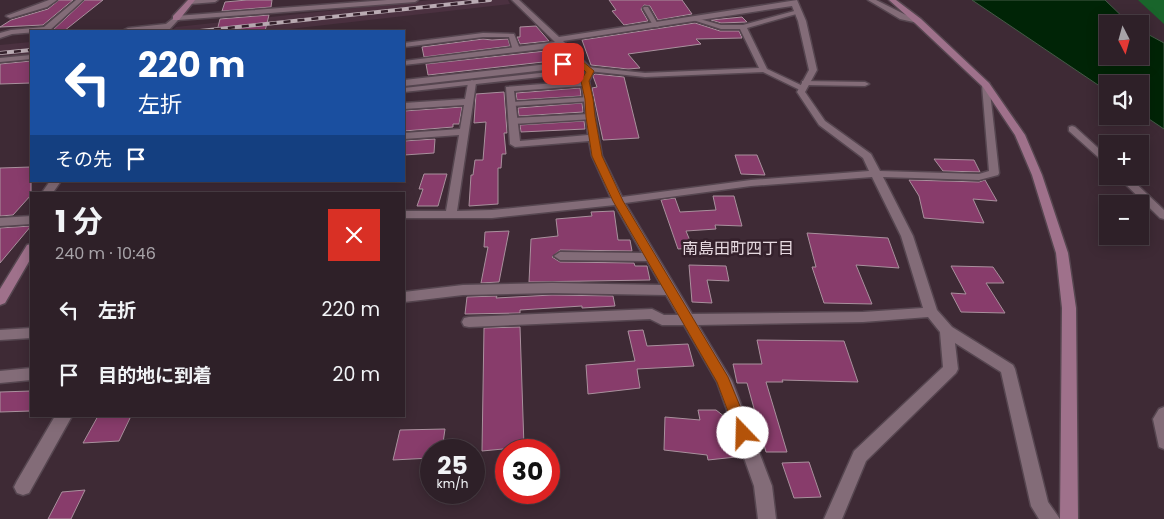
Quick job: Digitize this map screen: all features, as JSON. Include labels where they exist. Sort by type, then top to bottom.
[{"type":"street","points":[[46,6],[54,0]]},
{"type":"street","points":[[128,30],[166,29],[191,1],[215,0]]},
{"type":"street","points":[[176,18],[415,0]]},
{"type":"street","points":[[515,0],[590,71],[586,83],[597,156],[618,201],[724,381],[763,486],[767,519]]},
{"type":"street","points":[[871,0],[903,17],[918,21]]},
{"type":"street","points":[[892,0],[918,21],[986,84],[1020,135],[1037,175],[1062,253],[1069,308],[1069,519]]},
{"type":"street","points":[[10,16],[29,9],[77,2]]},
{"type":"street","points":[[44,30],[77,2]]},
{"type":"street","points":[[405,63],[516,49],[795,5],[802,21],[813,70],[801,92],[822,123],[867,156],[908,236],[931,312],[947,332],[1008,369],[1040,506],[1051,519]]},
{"type":"street","points":[[0,36],[11,32],[30,31]]},
{"type":"street","points":[[451,214],[468,102],[474,78],[470,54]]},
{"type":"street","points":[[0,60],[30,57]]},
{"type":"street","points":[[405,83],[474,78],[584,66]]},
{"type":"street","points":[[586,83],[509,89],[515,144],[593,138]]},
{"type":"street","points":[[405,215],[492,214],[618,201],[751,183],[876,174],[980,176],[994,173],[986,84]]},
{"type":"street","points":[[405,106],[468,102]]},
{"type":"street","points":[[405,136],[463,132]]},
{"type":"street","points":[[48,192],[55,182]]},
{"type":"street","points":[[0,222],[30,220]]},
{"type":"street","points":[[0,300],[30,250]]},
{"type":"street","points":[[560,256],[651,257]]},
{"type":"street","points":[[405,297],[463,290],[552,288],[670,290]]},
{"type":"street","points":[[469,322],[652,314],[662,320],[687,318],[863,317],[931,312]]},
{"type":"street","points":[[833,519],[860,456],[951,369],[947,332]]},
{"type":"street","points":[[0,336],[30,333]]},
{"type":"street","points":[[0,377],[30,374]]},
{"type":"street","points":[[23,487],[63,417]]},
{"type":"lane","points":[[696,20],[721,27],[744,27],[795,5]]},
{"type":"lane","points":[[646,8],[656,26]]},
{"type":"lane","points":[[744,27],[746,38],[764,70]]},
{"type":"lane","points":[[405,45],[483,35],[512,35],[516,49]]},
{"type":"lane","points":[[584,66],[645,75],[764,70],[804,86],[865,84]]},
{"type":"lane","points":[[405,90],[474,78]]},
{"type":"lane","points":[[512,104],[589,99]]},
{"type":"lane","points":[[513,121],[590,117]]},
{"type":"lane","points":[[1072,129],[1099,154]]},
{"type":"lane","points":[[1131,185],[1164,216]]},
{"type":"lane","points":[[1164,413],[1160,419],[1164,442]]},
{"type":"shaded area","points":[[431,0],[508,0],[510,4],[281,30],[172,30],[176,27]]},
{"type":"shaded area","points":[[972,0],[1105,0],[1121,15],[1099,15],[1099,65],[1149,65],[1149,35],[1164,43],[1164,129],[1149,119],[1149,75],[1099,75],[1099,86]]},
{"type":"shaded area","points":[[30,42],[30,56],[0,59],[0,45]]},
{"type":"green space","points":[[1138,0],[1164,0],[1164,24]]},
{"type":"building","points":[[59,0],[73,0],[43,25],[0,27],[11,20],[48,9]]},
{"type":"building","points":[[85,0],[103,0],[65,30],[53,30]]},
{"type":"building","points":[[272,0],[271,7],[222,11],[225,2]]},
{"type":"building","points":[[609,0],[682,0],[692,14],[658,20],[650,6],[644,5],[641,9],[648,21],[624,25],[612,11],[616,10]]},
{"type":"building","points":[[269,15],[265,30],[217,30],[220,19]]},
{"type":"building","points":[[742,17],[747,22],[721,23],[711,20]]},
{"type":"building","points":[[695,23],[720,31],[739,31],[742,38],[696,39],[701,44],[628,54],[640,68],[628,69],[591,65],[582,40]]},
{"type":"building","points":[[536,26],[549,41],[520,44],[517,37],[520,37],[520,27]]},
{"type":"building","points":[[483,39],[508,39],[510,46],[424,57],[422,47]]},
{"type":"building","points":[[555,50],[561,60],[428,75],[426,64]]},
{"type":"building","points":[[30,61],[30,83],[0,84],[0,64]]},
{"type":"building","points":[[595,74],[624,77],[639,138],[603,140],[592,88],[597,87],[593,76]]},
{"type":"building","points":[[580,88],[581,96],[517,100],[516,93]]},
{"type":"building","points":[[504,92],[507,133],[504,133],[506,154],[502,154],[501,168],[498,168],[498,204],[469,206],[471,175],[473,175],[475,160],[483,160],[486,122],[474,123],[476,94]]},
{"type":"building","points":[[582,103],[583,112],[519,116],[518,108]]},
{"type":"building","points":[[462,107],[459,124],[453,124],[453,127],[405,131],[405,111]]},
{"type":"building","points":[[584,121],[585,129],[521,132],[520,125]]},
{"type":"building","points":[[435,139],[434,153],[405,155],[405,141]]},
{"type":"building","points":[[735,155],[757,155],[765,175],[741,174]]},
{"type":"building","points":[[934,159],[974,160],[980,172],[943,171]]},
{"type":"building","points":[[30,167],[30,196],[13,215],[0,216],[0,168]]},
{"type":"building","points":[[424,174],[447,174],[438,206],[417,206],[423,189],[419,189]]},
{"type":"building","points":[[909,180],[979,182],[985,180],[997,201],[973,199],[984,223],[924,218],[919,196]]},
{"type":"building","points":[[713,196],[734,196],[742,226],[715,225],[716,229],[686,231],[693,248],[678,249],[661,200],[675,198],[680,212],[716,210]]},
{"type":"building","points":[[614,211],[618,240],[630,240],[632,251],[560,250],[552,257],[560,262],[634,263],[635,266],[647,266],[650,280],[529,282],[531,239],[558,236],[556,219],[592,216],[591,212]]},
{"type":"building","points":[[30,226],[0,263],[0,228]]},
{"type":"building","points":[[509,231],[499,282],[481,283],[488,247],[484,247],[485,232]]},
{"type":"building","points":[[807,233],[888,238],[899,268],[856,265],[872,304],[824,303],[812,267],[816,267]]},
{"type":"building","points":[[689,265],[726,266],[729,281],[707,280],[712,303],[692,302]]},
{"type":"building","points":[[951,266],[993,267],[1004,283],[986,283],[1005,313],[961,312],[951,293],[966,294]]},
{"type":"building","points":[[552,295],[613,296],[615,306],[520,310],[520,313],[465,314],[467,297],[497,296],[496,298]]},
{"type":"building","points":[[520,327],[524,439],[495,439],[495,450],[485,451],[485,439],[482,439],[484,328]]},
{"type":"building","points":[[643,330],[647,346],[688,344],[694,366],[637,369],[640,388],[588,394],[586,365],[635,361],[628,331]]},
{"type":"building","points":[[757,340],[844,341],[858,382],[782,380],[783,382],[766,382],[787,452],[766,452],[747,383],[737,383],[733,364],[762,364]]},
{"type":"building","points":[[30,391],[30,411],[0,412],[0,392]]},
{"type":"building","points":[[698,410],[716,410],[725,417],[736,457],[708,460],[707,455],[664,450],[665,417],[700,420]]},
{"type":"building","points":[[97,417],[131,417],[119,441],[83,443]]},
{"type":"building","points":[[445,429],[444,439],[420,439],[420,459],[393,460],[400,430]]},
{"type":"building","points":[[809,462],[821,497],[794,498],[782,463]]},
{"type":"building","points":[[85,490],[71,519],[48,519],[62,492]]},
{"type":"railway","points":[[209,30],[490,0]]},
{"type":"railway","points":[[0,53],[30,50]]},
{"type":"district","name":"南島田町四丁目","points":[[738,248]]},
{"type":"route","points":[[563,64],[581,63],[590,71],[585,81],[597,156],[618,201],[724,381],[743,433]]}]
